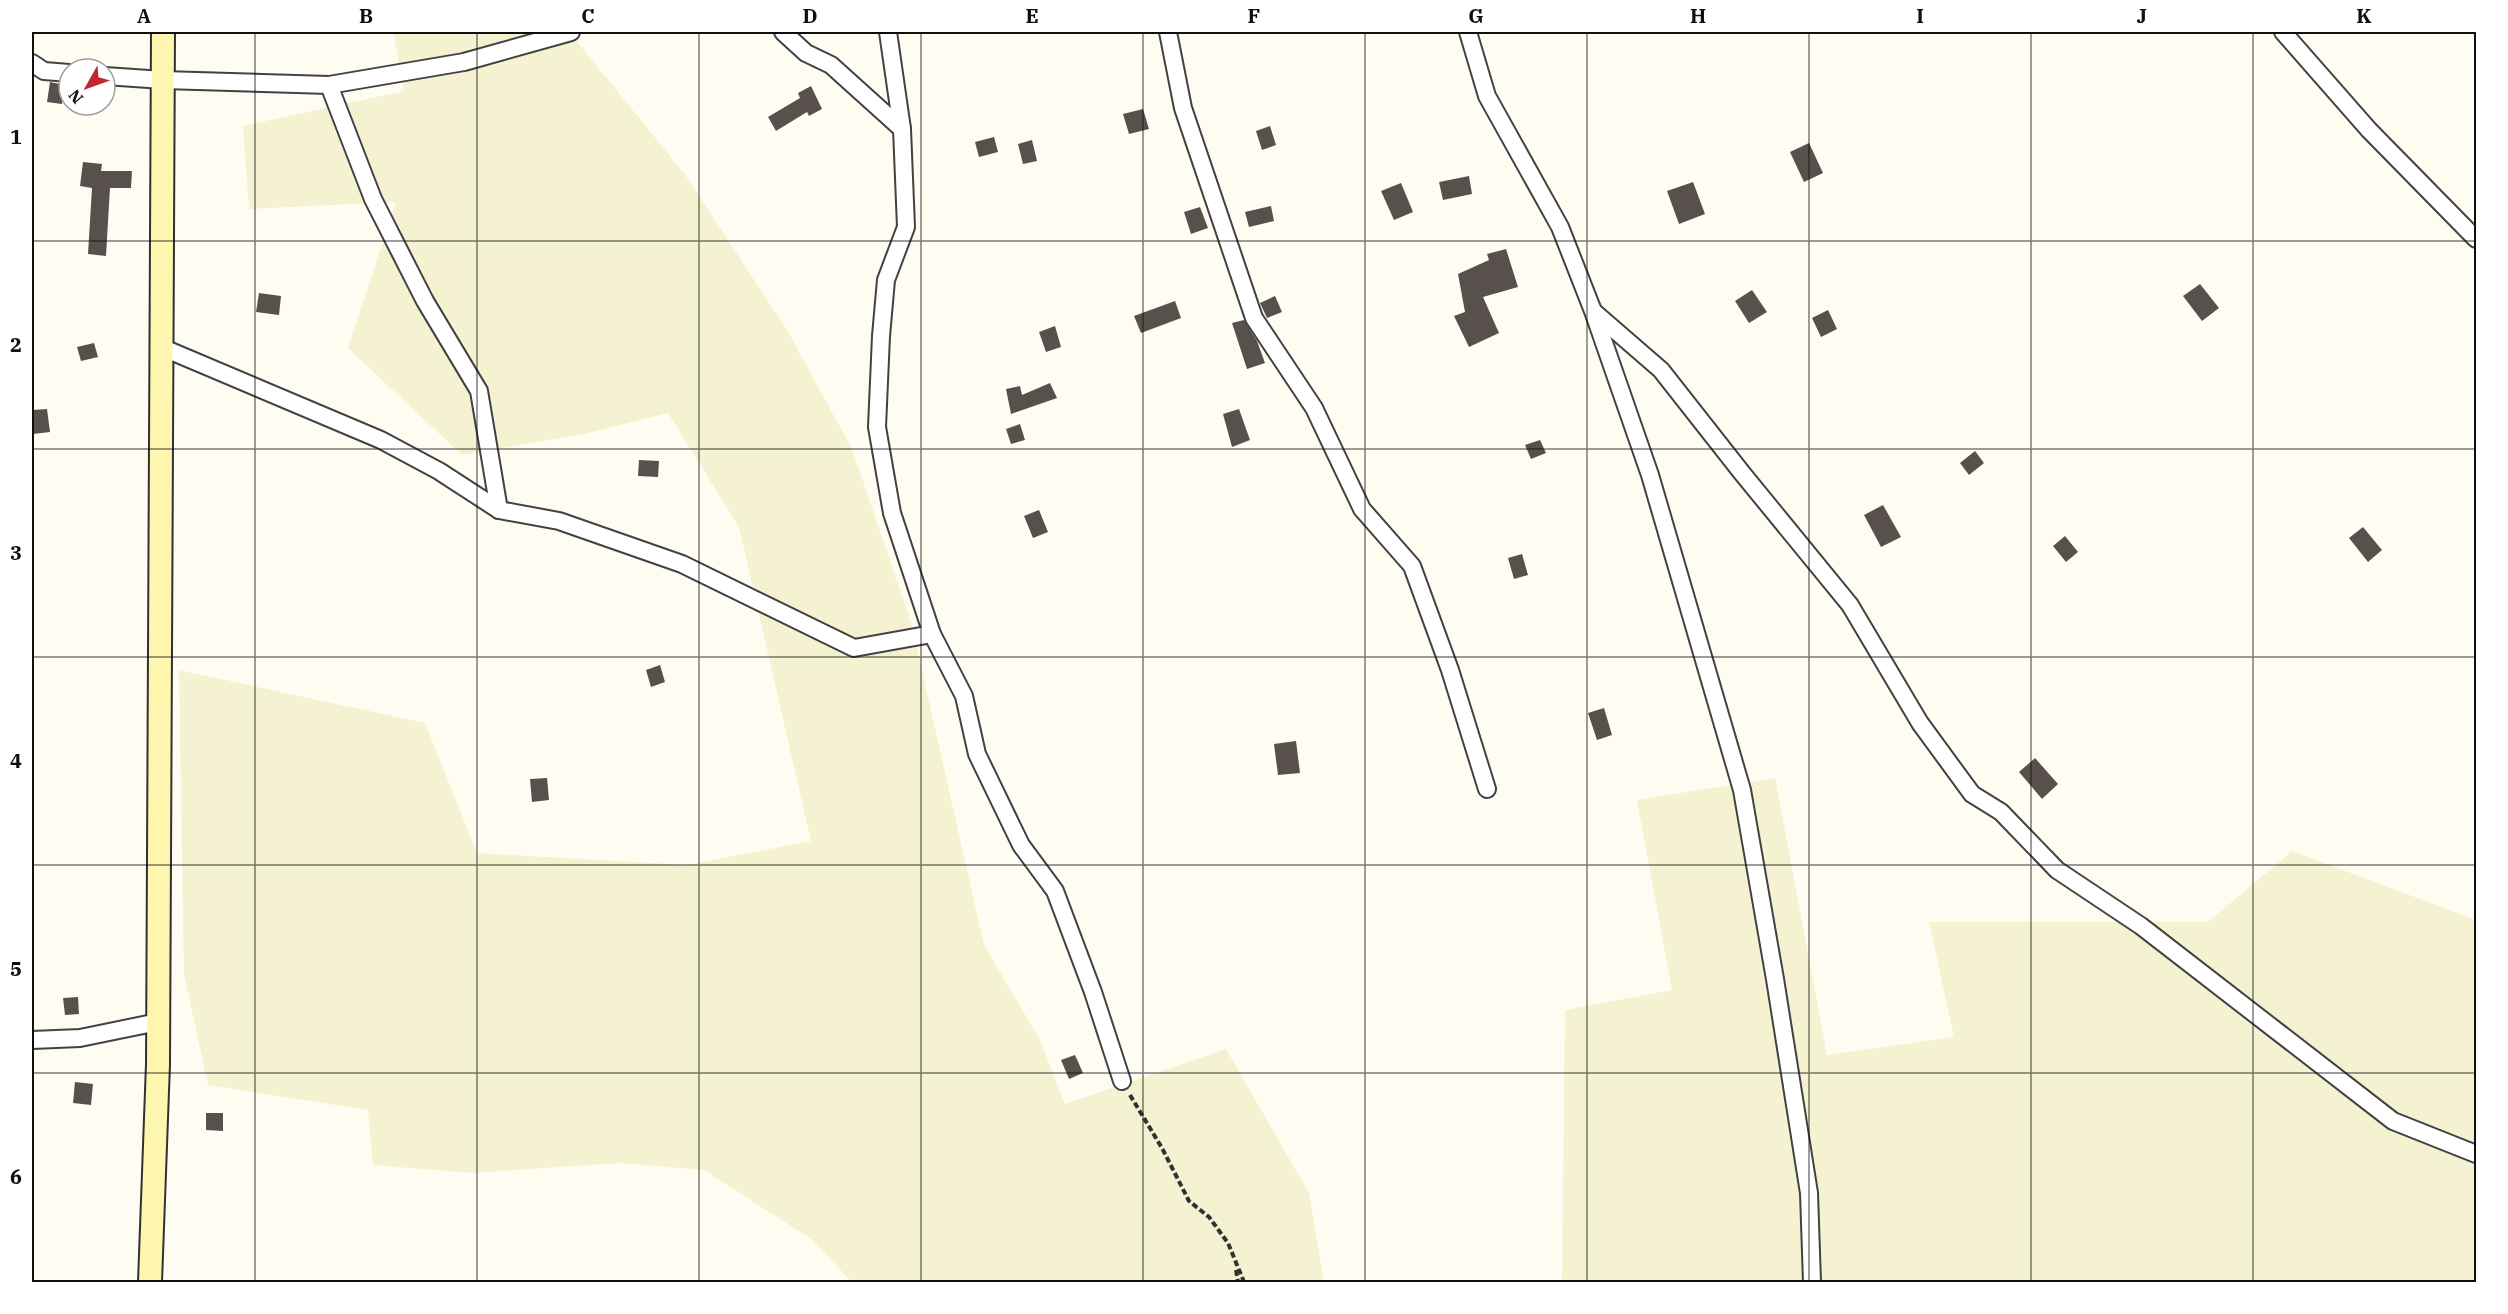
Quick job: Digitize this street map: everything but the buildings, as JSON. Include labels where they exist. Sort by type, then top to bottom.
[{"type":"main road","points":[[150,1282],[158,1022],[163,32]]},
{"type":"street","points":[[117,77],[329,85],[464,62],[571,32]]},
{"type":"street","points":[[783,32],[806,53],[831,65],[902,129]]},
{"type":"street","points":[[888,32],[902,129],[906,227],[886,280],[877,428],[892,513],[932,634],[964,696],[977,754],[1022,845],[1055,891],[1094,992],[1122,1081]]},
{"type":"street","points":[[1168,32],[1183,108],[1254,318],[1314,408],[1362,509],[1412,566],[1450,670],[1487,789]]},
{"type":"street","points":[[1468,32],[1487,96],[1560,227],[1593,311],[1650,475],[1742,790],[1809,1193],[1812,1282]]},
{"type":"street","points":[[2283,32],[2369,130],[2476,239]]},
{"type":"street","points":[[32,63],[44,71],[57,72]]},
{"type":"street","points":[[329,85],[373,199],[425,301],[479,392],[499,510]]},
{"type":"street","points":[[1593,311],[1661,370],[1742,474],[1850,605],[1920,723],[1972,794],[2001,812],[2056,870],[2141,926],[2393,1121],[2476,1154]]},
{"type":"street","points":[[161,347],[381,440],[439,471],[499,510],[559,521],[682,564],[854,648],[932,634]]},
{"type":"street","points":[[32,1040],[80,1038],[158,1022]]},
{"type":"path","points":[[1122,1081],[1162,1148],[1189,1201],[1209,1217],[1228,1243],[1244,1282]]},
{"type":"path","points":[[1235,1264],[1238,1282]]},
{"type":"shaded area","points":[[393,32],[569,32],[684,173],[787,330],[852,449],[911,622],[984,945],[1040,1040],[1065,1104],[1226,1049],[1309,1193],[1324,1282],[852,1282],[811,1239],[704,1170],[619,1163],[473,1173],[373,1165],[368,1110],[208,1085],[184,974],[179,670],[425,723],[477,853],[687,865],[811,841],[739,527],[668,413],[584,434],[462,455],[348,348],[396,202],[249,209],[243,126],[404,91]]},
{"type":"shaded area","points":[[1775,778],[1827,1055],[1954,1037],[1929,922],[2208,922],[2292,851],[2476,920],[2476,1282],[1562,1282],[1565,1010],[1672,990],[1637,800]]}]
